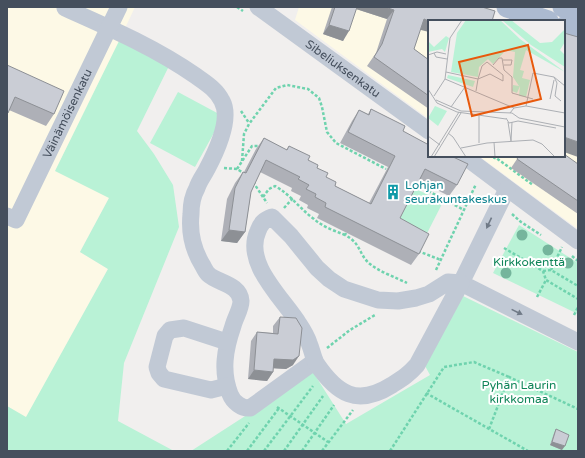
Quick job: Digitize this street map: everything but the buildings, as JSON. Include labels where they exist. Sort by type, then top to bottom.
[{"type":"main road","points":[[507,7],[545,20]]},
{"type":"main road","points":[[563,7],[578,12]]},
{"type":"main road","points":[[565,27],[578,32]]},
{"type":"street","name":"Väinämöisenkatu","points":[[12,218],[118,7]]},
{"type":"street","name":"Sibeliuksenkatu","points":[[258,7],[428,130]]},
{"type":"street","points":[[65,8],[131,38],[180,65],[210,87],[222,101],[226,111],[226,121],[207,169],[196,188],[190,214],[191,233],[195,253],[207,274],[236,289],[241,300],[239,312],[227,342],[224,360],[227,386],[231,398],[246,409],[250,408],[315,361]]},
{"type":"street","points":[[465,157],[578,241]]},
{"type":"street","points":[[507,188],[461,284],[417,365],[408,376],[380,393],[363,397],[350,395],[338,389],[327,378],[315,361],[309,342],[298,323],[271,287],[260,266],[255,248],[257,234],[262,222],[272,217],[291,236],[317,268],[329,279],[344,289],[378,300],[398,301],[429,294],[448,282],[461,284],[578,342]]},
{"type":"street","points":[[227,342],[184,328],[170,330],[164,336],[157,367],[164,379],[211,390],[227,386]]},
{"type":"path","points":[[242,161],[244,134],[249,124],[276,88],[287,85],[308,89],[319,98],[327,132],[336,143],[386,169]]},
{"type":"path","points":[[237,169],[252,146],[265,146]]},
{"type":"path","points":[[207,169],[237,169],[247,177]]},
{"type":"path","points":[[418,251],[441,260],[478,180]]},
{"type":"path","points":[[253,182],[269,207],[272,217]]},
{"type":"path","points":[[414,184],[464,210]]},
{"type":"path","points":[[263,197],[269,189],[276,186],[293,198],[314,219],[325,226],[346,234],[358,245],[370,264],[429,294]]},
{"type":"path","points":[[504,248],[542,271],[546,280],[578,299]]},
{"type":"path","points":[[551,270],[561,249]]},
{"type":"path","points":[[542,271],[551,270],[578,286]]},
{"type":"path","points":[[537,297],[546,280]]},
{"type":"path","points":[[315,361],[330,344],[398,301]]},
{"type":"path","points":[[574,314],[578,307]]},
{"type":"path","points":[[390,451],[444,367],[474,362],[578,409]]},
{"type":"path","points":[[489,429],[509,377]]},
{"type":"path","points":[[264,451],[313,386]]},
{"type":"path","points":[[284,451],[326,392]]},
{"type":"path","points":[[426,393],[528,451]]},
{"type":"path","points":[[322,451],[363,397]]},
{"type":"path","points":[[275,405],[328,442]]},
{"type":"path","points":[[302,451],[334,406]]},
{"type":"path","points":[[247,451],[279,408]]},
{"type":"shaded area","points":[[7,7],[135,7],[120,39],[109,198],[80,252],[108,269],[26,418],[7,406]]},
{"type":"shaded area","points":[[299,7],[453,7],[493,20],[428,20],[428,118],[295,20]]},
{"type":"shaded area","points":[[565,43],[578,48],[578,229],[480,157],[565,157]]},
{"type":"green space","points":[[120,39],[169,66],[137,131],[154,154],[173,185],[179,227],[124,363],[118,421],[174,451],[7,451],[7,406],[26,417],[108,269],[80,252],[109,198],[55,171]]},
{"type":"green space","points":[[178,92],[219,114],[220,122],[195,167],[150,143]]},
{"type":"green space","points":[[414,188],[443,202],[421,245],[390,223]]},
{"type":"green space","name":"Kirkkokenttä","points":[[519,225],[578,263],[578,314],[493,273]]},
{"type":"green space","name":"Pyhän Laurin kirkkomaa","points":[[463,296],[578,352],[578,451],[191,451],[313,372],[346,424],[430,375],[424,364]]},
{"type":"place","name":"Lohjan seurakuntakeskus","points":[[393,192]]}]
